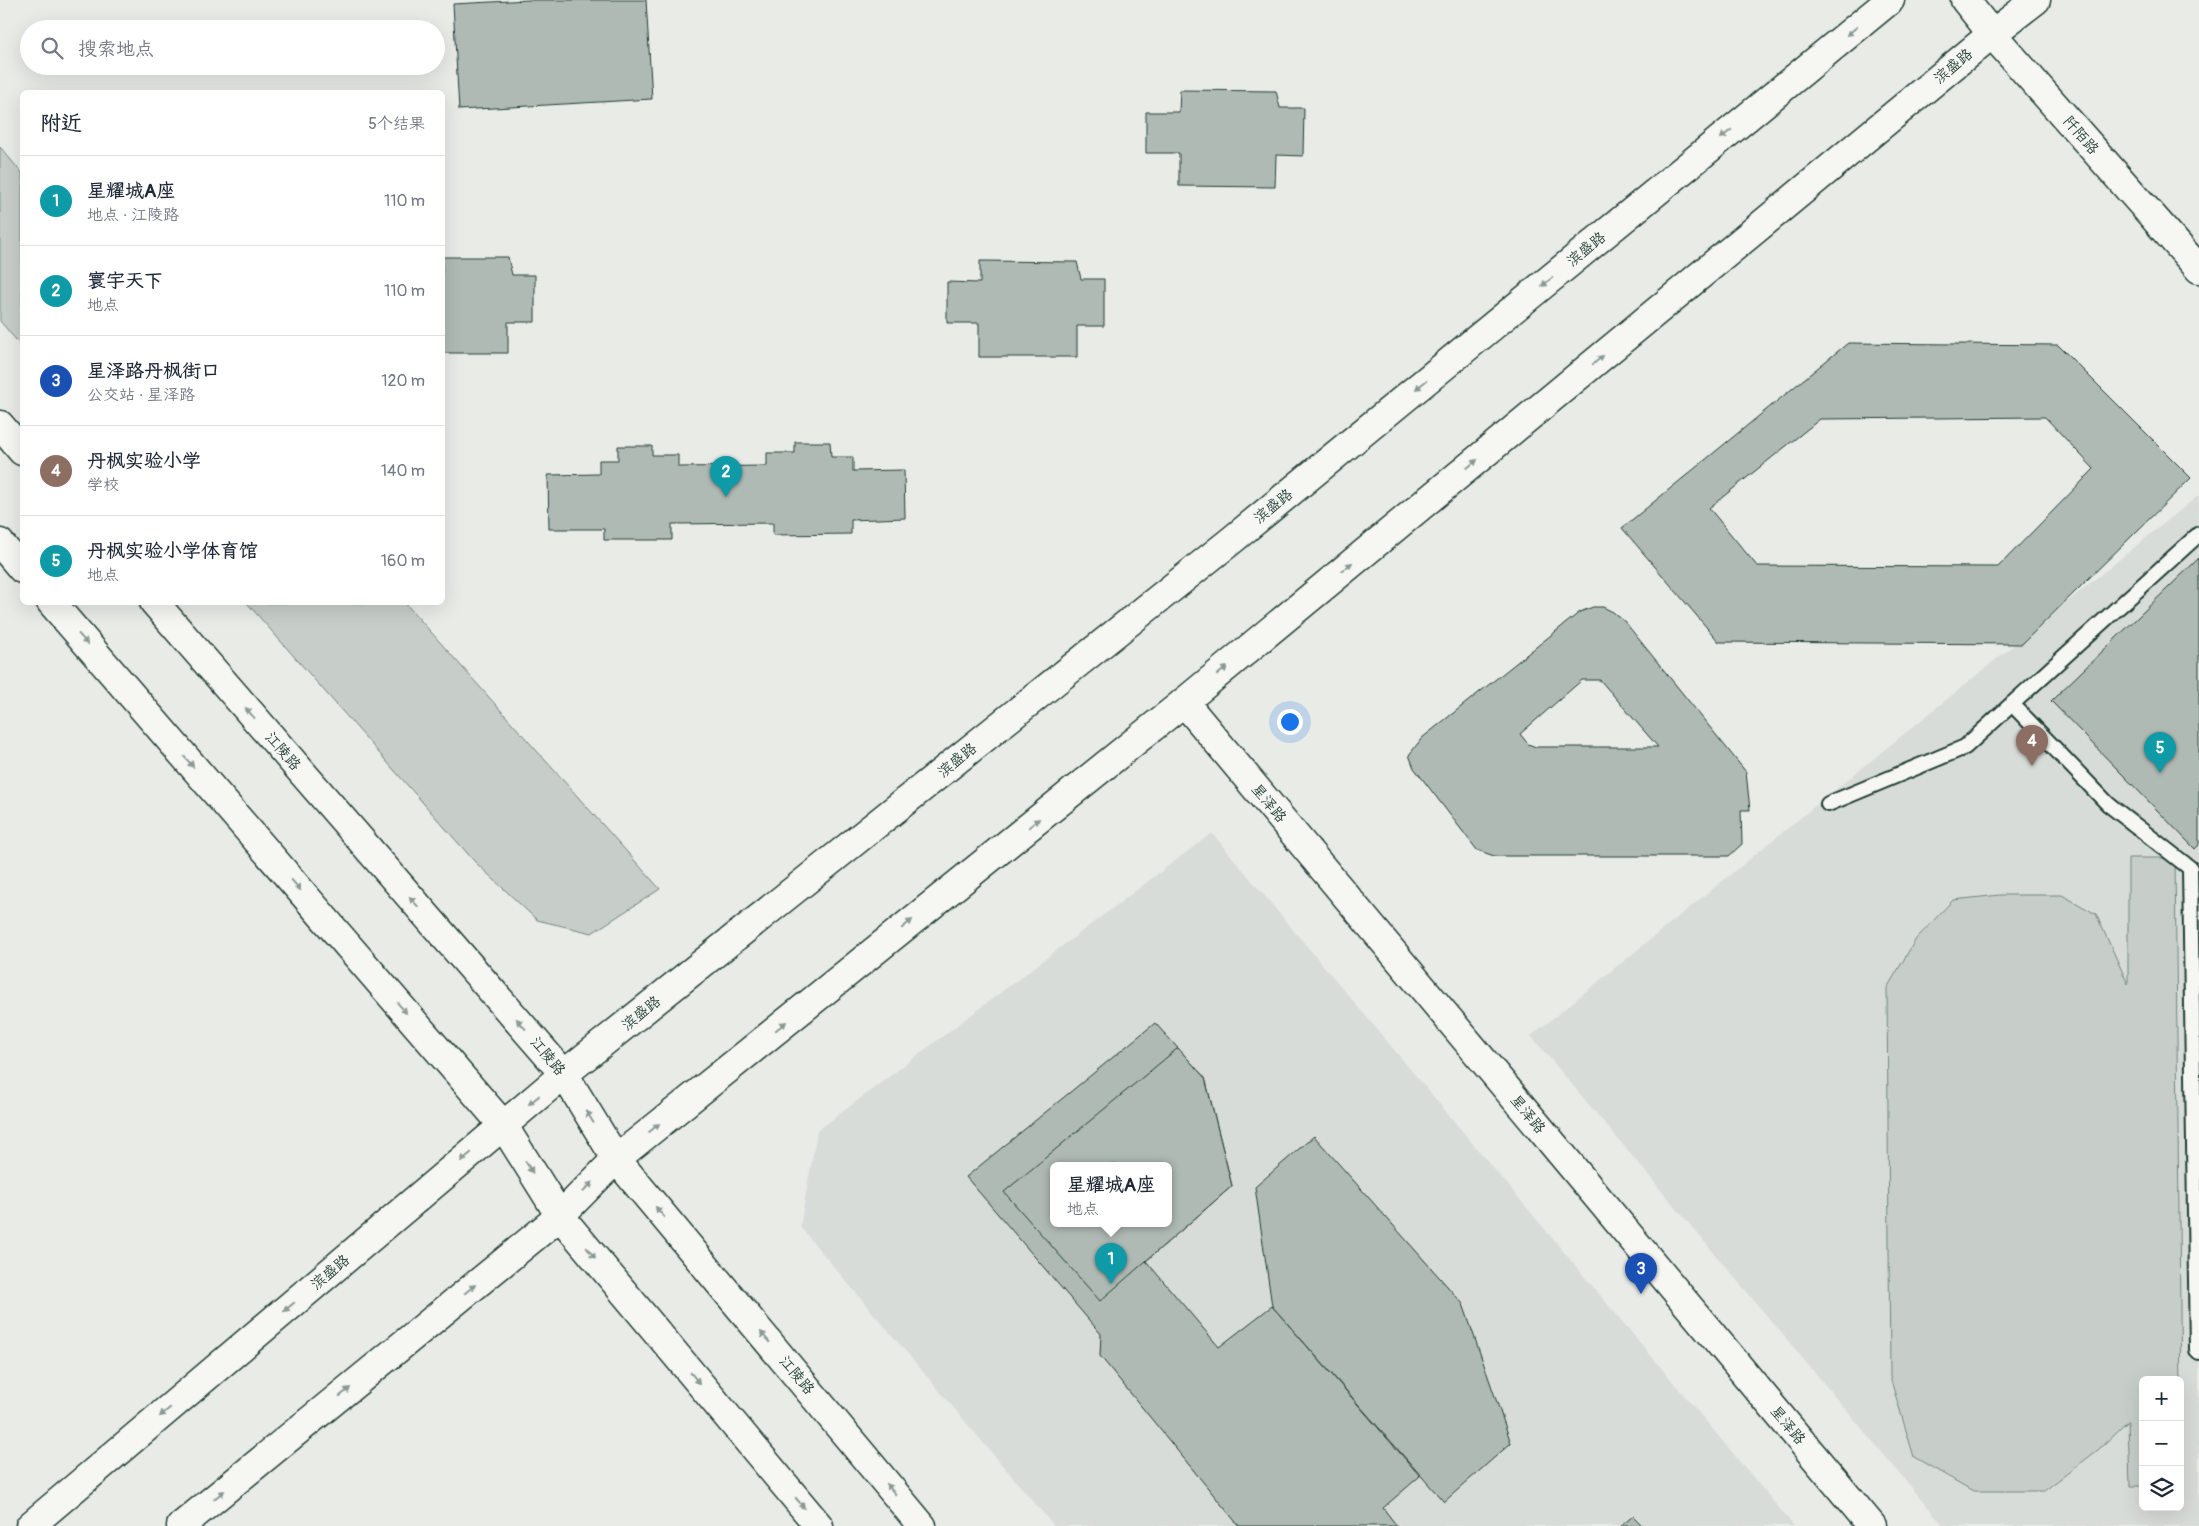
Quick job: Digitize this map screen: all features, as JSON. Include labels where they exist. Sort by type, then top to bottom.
[{"type":"main road","name":"滨盛路","points":[[30,1526],[564,1074],[1239,534],[1890,0]]},
{"type":"main road","name":"阡陌路","points":[[1965,0],[1992,34],[2199,269]]},
{"type":"main road","name":"滨盛路","points":[[182,1526],[560,1216],[616,1158],[1184,702],[1992,34],[2036,0]]},
{"type":"main road","points":[[0,426],[20,449]]},
{"type":"main road","points":[[0,543],[20,567]]},
{"type":"main road","points":[[54,605],[503,1125],[560,1216],[819,1526]]},
{"type":"main road","name":"江陵路","points":[[157,605],[564,1074],[616,1158],[922,1526]]},
{"type":"main road","name":"星泽路","points":[[1184,702],[1872,1526]]},
{"type":"lane","points":[[1828,804],[1965,747],[2199,534]]},
{"type":"lane","points":[[2012,704],[2108,804],[2190,868],[2197,1350],[2199,1352]]},
{"type":"shaded area","points":[[0,147],[20,171],[20,345],[0,321]]},
{"type":"shaded area","points":[[2199,495],[2199,1526],[1944,1526],[1531,1036]]},
{"type":"shaded area","points":[[249,605],[407,605],[660,889],[592,933],[537,920],[475,862]]},
{"type":"shaded area","points":[[1212,833],[1794,1526],[1054,1526],[800,1227],[817,1131]]},
{"type":"shaded area","points":[[2128,858],[2175,858],[2181,1376],[2139,1376],[2139,1486],[2130,1486],[2128,1421],[2098,1450],[2044,1491],[1973,1491],[1914,1457],[1890,1377],[1887,988],[1916,939],[1953,900],[2000,895],[2062,895],[2096,914],[2128,984]]},
{"type":"building","points":[[529,0],[646,0],[652,99],[459,110],[453,4]]},
{"type":"building","points":[[1180,90],[1276,91],[1280,108],[1304,108],[1303,156],[1276,155],[1275,187],[1179,186],[1179,153],[1146,153],[1146,112],[1179,112]]},
{"type":"building","points":[[445,257],[508,257],[512,275],[535,275],[535,322],[508,322],[508,353],[445,353]]},
{"type":"building","points":[[980,261],[1077,262],[1081,279],[1104,279],[1104,326],[1077,326],[1077,357],[979,357],[979,323],[947,323],[947,282],[980,283]]},
{"type":"building","points":[[1848,343],[2058,345],[2191,478],[2022,644],[1719,642],[1622,528]],"holes":[[[2045,417],[2094,469],[1998,567],[1757,566],[1709,508],[1820,419]]]},
{"type":"building","points":[[795,442],[830,442],[831,457],[853,457],[853,471],[904,470],[905,518],[851,520],[851,534],[773,535],[773,523],[672,524],[672,540],[604,540],[604,529],[549,529],[548,475],[599,474],[599,460],[618,460],[618,446],[652,446],[652,455],[678,455],[678,467],[767,466],[767,453],[795,453]]},
{"type":"building","points":[[2199,558],[2199,845],[2195,849],[2051,701]]},
{"type":"building","points":[[1593,607],[1603,607],[1613,612],[1625,622],[1746,772],[1750,810],[1741,810],[1742,844],[1729,856],[1494,856],[1477,850],[1414,768],[1409,755],[1422,738],[1580,612]],"holes":[[[1582,680],[1600,680],[1658,747],[1536,747],[1528,744],[1520,734]]]},
{"type":"building","points":[[1155,1023],[1205,1078],[1232,1186],[1146,1261],[1219,1347],[1272,1306],[1420,1476],[1383,1508],[1397,1526],[1239,1526],[1100,1356],[1101,1334],[966,1177]]},
{"type":"building","points":[[1178,1048],[1205,1078],[1232,1186],[1100,1301],[1004,1192]]},
{"type":"building","points":[[1314,1136],[1463,1304],[1511,1443],[1444,1502],[1272,1306],[1255,1187]]},
{"type":"building","points":[[1633,1516],[1643,1526],[1621,1526]]},
{"type":"place","name":"寰宇天下","points":[[726,497]]},
{"type":"place","name":"丹枫实验小学","points":[[2032,766]]},
{"type":"place","name":"丹枫实验小学体育馆","points":[[2160,773]]},
{"type":"place","name":"星耀城A座","points":[[1111,1284]]},
{"type":"place","name":"星泽路丹枫街口","points":[[1641,1294]]}]
